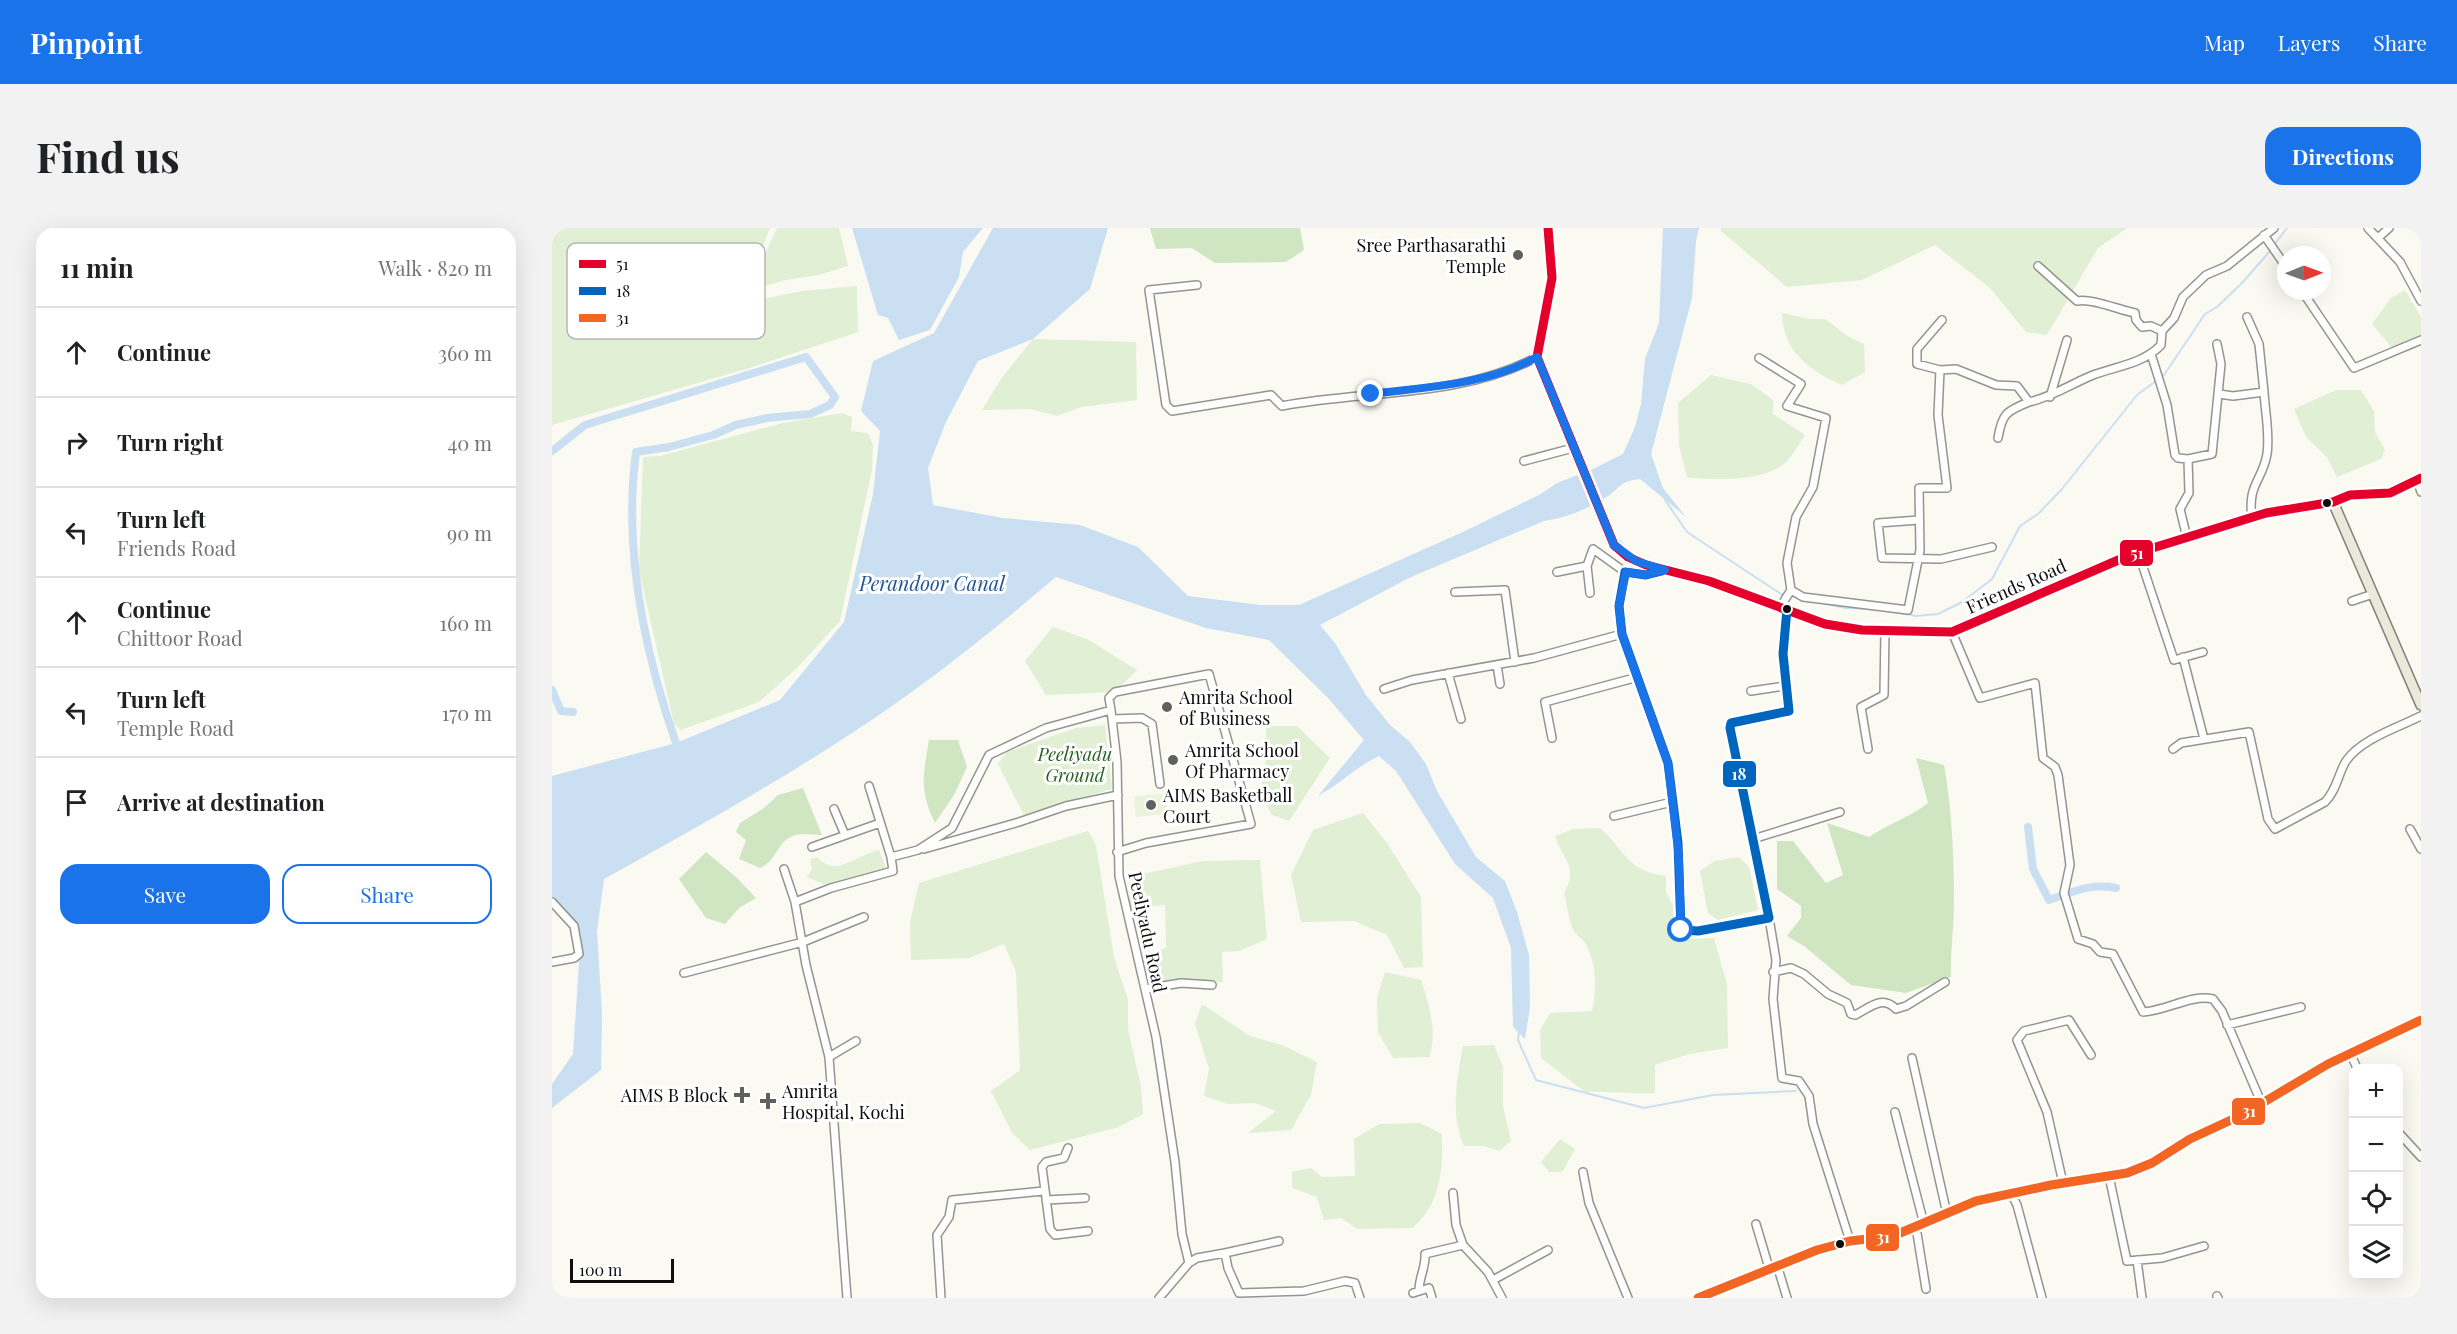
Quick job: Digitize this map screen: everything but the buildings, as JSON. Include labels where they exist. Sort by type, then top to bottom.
[{"type":"main road","points":[[1537,357],[1552,278],[1548,228]]},
{"type":"main road","name":"Friends Road","points":[[1537,357],[1611,540],[1619,550],[1636,561],[1710,581],[1785,606],[1825,624],[1886,630],[1952,632],[2049,588],[2138,552],[2252,518],[2333,502]]},
{"type":"main road","points":[[2333,502],[2421,705]]},
{"type":"street","points":[[1998,438],[2001,421],[2010,410],[2050,397],[2090,377],[2151,354],[2161,345],[2162,331],[2174,318],[2183,297],[2206,275],[2227,266],[2274,228]]},
{"type":"street","points":[[2368,228],[2400,262],[2421,300]]},
{"type":"street","points":[[2378,238],[2389,228]]},
{"type":"street","points":[[2264,235],[2277,254]]},
{"type":"street","points":[[2038,266],[2077,300],[2085,299],[2135,313],[2136,320],[2142,327],[2151,326],[2162,331]]},
{"type":"street","points":[[1197,285],[1149,290],[1167,405],[1172,411],[1271,395],[1282,406],[1437,386],[1500,373],[1537,357]]},
{"type":"street","points":[[2308,300],[2354,368],[2421,340]]},
{"type":"street","points":[[2247,317],[2259,344],[2267,454],[2255,482],[2250,503],[2252,518]]},
{"type":"street","points":[[1942,320],[1917,349],[1917,364],[1940,370],[1963,371],[1996,385],[2017,386],[2029,402]]},
{"type":"street","points":[[2050,397],[2067,340]]},
{"type":"street","points":[[2151,354],[2167,405],[2175,455],[2178,458],[2188,459],[2212,454],[2221,364],[2217,344]]},
{"type":"street","points":[[1759,358],[1801,384],[1787,406],[1826,418],[1813,487],[1796,517],[1787,563],[1790,591],[1785,606],[1782,641],[1789,711],[1731,723],[1730,728],[1776,960],[1773,972],[1773,999],[1782,1078],[1799,1081],[1809,1096],[1813,1124],[1850,1241]]},
{"type":"street","points":[[1790,591],[1803,597],[1908,610],[1918,558],[1919,488],[1947,488],[1938,415],[1940,370]]},
{"type":"street","points":[[2218,394],[2233,396],[2264,392]]},
{"type":"street","points":[[1524,461],[1573,448]]},
{"type":"street","points":[[2187,538],[2180,509],[2189,493],[2188,459]]},
{"type":"street","points":[[2333,502],[2350,495],[2390,493],[2419,479],[2421,492]]},
{"type":"street","points":[[1919,520],[1881,521],[1877,527],[1882,558],[1941,559],[1964,556],[1992,547]]},
{"type":"street","points":[[1590,593],[1587,566],[1593,549],[1626,572],[1646,575],[1665,570]]},
{"type":"street","points":[[2138,552],[2174,660],[2203,652]]},
{"type":"street","points":[[1557,572],[1587,566]]},
{"type":"street","points":[[1626,572],[1619,606],[1622,634],[1668,763],[1679,859],[1681,930],[1698,931],[1769,918]]},
{"type":"street","points":[[1455,592],[1505,590],[1515,662]]},
{"type":"street","points":[[2352,601],[2373,594]]},
{"type":"street","points":[[1868,749],[1861,707],[1884,695],[1886,630]]},
{"type":"street","points":[[1952,632],[1980,698],[2035,683],[2043,758],[2055,767],[2058,775],[2070,865],[2064,893],[2078,939],[2093,944],[2100,952],[2113,954],[2143,1012],[2163,1010],[2210,998],[2216,1002],[2261,1102]]},
{"type":"street","points":[[1384,689],[1448,673],[1515,662],[1622,634]]},
{"type":"street","points":[[2183,657],[2204,739]]},
{"type":"street","points":[[1497,665],[1500,684]]},
{"type":"street","points":[[1448,673],[1461,719]]},
{"type":"street","points":[[918,850],[952,828],[989,755],[1046,728],[1111,710],[1109,698],[1115,692],[1209,674],[1251,824],[1146,843],[1118,852]]},
{"type":"street","points":[[1552,738],[1545,702],[1638,677]]},
{"type":"street","points":[[1751,691],[1785,686]]},
{"type":"street","name":"Peeliyadu Road","points":[[1111,710],[1118,795],[1119,876],[1158,1048],[1175,1162],[1182,1234],[1189,1263]]},
{"type":"street","points":[[2173,749],[2181,743],[2249,732],[2268,819],[2275,829],[2325,802],[2332,795],[2345,763],[2355,749],[2421,716]]},
{"type":"street","points":[[1112,719],[1142,718],[1152,724],[1160,784]]},
{"type":"street","points":[[795,902],[831,888],[893,871],[891,857],[869,786]]},
{"type":"street","points":[[891,857],[1019,822],[1066,806],[1118,795]]},
{"type":"street","points":[[1614,816],[1672,802]]},
{"type":"street","points":[[834,809],[845,835]]},
{"type":"street","points":[[1753,839],[1840,812]]},
{"type":"street","points":[[812,847],[880,823]]},
{"type":"street","points":[[2410,829],[2421,849]]},
{"type":"street","points":[[784,868],[795,902],[829,1057],[847,1298]]},
{"type":"street","points":[[552,902],[574,926],[579,954],[578,957],[552,962]]},
{"type":"street","points":[[684,973],[803,942],[864,917]]},
{"type":"street","points":[[1773,972],[1791,968],[1804,974],[1828,994],[1847,1003],[1851,1014],[1855,1015],[1883,1000],[1896,1009],[1906,1006],[1946,982]]},
{"type":"street","points":[[1145,989],[1181,983],[1212,985]]},
{"type":"street","points":[[2228,1025],[2301,1007]]},
{"type":"street","points":[[2063,1183],[2047,1112],[2017,1040],[2024,1031],[2069,1020],[2091,1054]]},
{"type":"street","points":[[1698,1298],[1773,1266],[1850,1241],[1893,1236],[1976,1202],[2063,1183],[2127,1173],[2152,1162],[2190,1139],[2244,1114],[2261,1102],[2350,1053],[2421,1020]]},
{"type":"street","points":[[829,1057],[855,1041]]},
{"type":"street","points":[[2350,1053],[2355,1064]]},
{"type":"street","points":[[1912,1058],[1947,1214]]},
{"type":"street","points":[[1895,1112],[1924,1224]]},
{"type":"street","points":[[2403,1137],[2421,1157]]},
{"type":"street","points":[[1068,1148],[1064,1158],[1044,1164],[1043,1191],[1050,1229],[1055,1235],[1088,1231]]},
{"type":"street","points":[[1583,1172],[1589,1203],[1628,1298]]},
{"type":"street","points":[[2109,1176],[2127,1261],[2162,1258],[2204,1246]]},
{"type":"street","points":[[940,1298],[937,1235],[949,1217],[952,1200],[1043,1191]]},
{"type":"street","points":[[1453,1193],[1456,1225],[1463,1245],[1492,1280],[1502,1298]]},
{"type":"street","points":[[2012,1195],[2017,1205],[2042,1298]]},
{"type":"street","points":[[1046,1200],[1084,1198]]},
{"type":"street","points":[[1756,1224],[1787,1298]]},
{"type":"street","points":[[1916,1227],[1926,1289]]},
{"type":"street","points":[[1159,1298],[1189,1263],[1197,1258],[1279,1241]]},
{"type":"street","points":[[1432,1298],[1429,1288],[1416,1292],[1426,1268],[1425,1254],[1463,1245]]},
{"type":"street","points":[[1492,1280],[1548,1250]]},
{"type":"street","points":[[1225,1253],[1228,1268],[1239,1293],[1304,1291],[1345,1281],[1355,1283],[1360,1298]]},
{"type":"street","points":[[2137,1260],[2142,1298]]},
{"type":"green space","points":[[552,228],[770,228],[764,243],[567,243],[567,339],[765,339],[765,298],[802,291],[857,286],[858,332],[746,369],[552,425]]},
{"type":"green space","points":[[777,228],[839,228],[848,266],[819,275],[786,280],[765,286],[765,254]]},
{"type":"green space","points":[[1150,228],[1300,228],[1304,250],[1286,262],[1215,263],[1192,248],[1156,249]]},
{"type":"green space","points":[[1721,228],[2127,228],[2098,248],[2047,335],[2026,332],[1990,288],[1935,245],[1862,280],[1787,287],[1721,231]]},
{"type":"green space","points":[[2405,290],[2421,317],[2421,339],[2393,349],[2372,324],[2391,298]]},
{"type":"green space","points":[[1782,313],[1809,319],[1825,319],[1849,337],[1864,344],[1865,372],[1842,385],[1809,366],[1800,358],[1787,339]]},
{"type":"green space","points":[[1033,339],[1136,342],[1137,400],[1081,407],[1057,416],[1030,409],[982,410],[1001,379]]},
{"type":"green space","points":[[1711,375],[1751,384],[1773,400],[1773,414],[1805,435],[1786,462],[1766,473],[1753,476],[1724,479],[1687,477],[1679,445],[1678,403]]},
{"type":"green space","points":[[2336,390],[2361,390],[2374,411],[2375,432],[2385,450],[2381,459],[2337,477],[2327,457],[2306,437],[2294,409]]},
{"type":"green space","points":[[842,413],[852,417],[851,431],[868,433],[873,445],[872,470],[840,621],[796,669],[759,702],[681,730],[674,724],[639,570],[643,457],[660,456],[783,423]]},
{"type":"green space","points":[[1053,627],[1087,639],[1137,670],[1115,692],[1046,695],[1025,661]]},
{"type":"green space","name":"Peeliyadu Ground","points":[[1105,725],[1112,789],[1024,815],[998,764],[1007,752],[1076,728]]},
{"type":"green space","points":[[1266,726],[1297,726],[1330,758],[1289,821],[1272,815],[1260,792],[1266,760]]},
{"type":"green space","points":[[929,740],[958,740],[967,767],[954,795],[935,823],[924,792]]},
{"type":"green space","points":[[1916,758],[1944,765],[1947,782],[1954,868],[1951,977],[1906,993],[1851,985],[1804,946],[1787,936],[1801,918],[1801,906],[1777,889],[1777,841],[1793,841],[1826,883],[1843,875],[1827,823],[1869,837],[1928,803]]},
{"type":"green space","points":[[803,788],[822,835],[793,836],[783,842],[770,861],[760,868],[739,859],[746,840],[736,832],[740,823],[764,808],[778,795]]},
{"type":"green space","name":"AIMS Basketball Court","points":[[1165,794],[1168,814],[1136,817],[1134,796]]},
{"type":"green space","points":[[1363,813],[1387,843],[1421,897],[1423,967],[1404,968],[1387,935],[1354,921],[1301,922],[1291,875],[1313,830]]},
{"type":"green space","points":[[1600,828],[1634,865],[1666,876],[1666,892],[1680,919],[1673,930],[1687,939],[1714,938],[1727,984],[1728,1048],[1689,1054],[1655,1065],[1655,1093],[1585,1092],[1541,1058],[1540,1030],[1550,1013],[1592,1011],[1595,994],[1592,959],[1585,943],[1573,929],[1564,893],[1570,870],[1555,836],[1573,829]]},
{"type":"green space","points":[[1088,831],[1096,845],[1114,957],[1128,1000],[1128,1029],[1141,1087],[1143,1114],[1119,1127],[1030,1150],[1012,1133],[991,1091],[1020,1070],[1016,972],[1004,944],[969,958],[911,960],[910,922],[919,883]]},
{"type":"green space","points":[[879,850],[886,867],[878,872],[826,885],[807,877],[812,869],[810,859],[817,857],[831,866],[838,866]]},
{"type":"green space","points":[[706,852],[736,877],[756,898],[739,908],[725,924],[706,918],[679,879]]},
{"type":"green space","points":[[1739,857],[1749,867],[1758,910],[1718,920],[1708,913],[1700,871],[1715,861]]},
{"type":"green space","points":[[1260,860],[1267,939],[1239,951],[1222,952],[1223,982],[1160,984],[1136,957],[1166,948],[1165,905],[1126,908],[1138,875],[1203,861]]},
{"type":"green space","points":[[1385,972],[1421,980],[1433,1028],[1429,1057],[1393,1058],[1378,1032],[1377,998]]},
{"type":"green space","points":[[1202,1004],[1250,1036],[1282,1045],[1317,1062],[1311,1095],[1291,1130],[1248,1133],[1276,1111],[1255,1103],[1228,1104],[1204,1096],[1209,1069],[1195,1024]]},
{"type":"green space","points":[[1494,1045],[1503,1067],[1503,1106],[1511,1141],[1499,1151],[1483,1146],[1464,1146],[1456,1109],[1463,1046]]},
{"type":"green space","points":[[1420,1123],[1442,1134],[1442,1161],[1435,1197],[1413,1228],[1358,1229],[1341,1218],[1324,1220],[1317,1197],[1292,1188],[1292,1172],[1311,1168],[1322,1177],[1355,1176],[1354,1139],[1379,1124]]},
{"type":"green space","points":[[1560,1139],[1575,1149],[1562,1172],[1549,1172],[1541,1162]]},
{"type":"water","points":[[852,228],[983,228],[963,252],[959,277],[930,330],[899,340],[888,318],[878,315]]},
{"type":"water","name":"Perandoor Canal","points":[[993,228],[1108,228],[1090,289],[1033,339],[978,361],[946,422],[928,468],[933,505],[1003,518],[1080,525],[1138,547],[1188,596],[1260,605],[1299,605],[1465,531],[1539,495],[1557,483],[1623,454],[1635,427],[1641,404],[1645,359],[1659,323],[1663,228],[1699,228],[1692,298],[1651,454],[1663,488],[1686,517],[1640,479],[1628,481],[1605,498],[1583,510],[1544,521],[1411,577],[1320,625],[1335,643],[1366,695],[1390,725],[1410,742],[1426,764],[1437,791],[1476,857],[1505,881],[1517,912],[1529,955],[1530,1007],[1525,1039],[1513,1027],[1511,948],[1493,898],[1455,864],[1396,771],[1379,756],[1318,796],[1364,740],[1328,698],[1269,640],[1206,628],[1056,577],[955,659],[857,730],[750,796],[604,879],[597,931],[602,1012],[601,1070],[552,1108],[552,1084],[573,1054],[579,963],[574,924],[552,900],[552,776],[676,743],[780,700],[844,622],[873,494],[880,431],[861,411],[873,361],[934,333]]},
{"type":"waterway","points":[[2274,245],[2287,228]]},
{"type":"waterway","points":[[1883,610],[1916,616],[1938,614],[1962,602],[1992,579],[2020,526],[2038,514],[2062,489],[2137,395],[2164,375],[2205,314],[2217,307],[2242,283],[2271,250]]},
{"type":"waterway","points":[[552,451],[585,425],[806,357],[835,397],[830,405],[810,414],[767,418],[736,425],[713,435],[669,447],[636,452],[632,526],[639,600],[654,673],[676,743]]},
{"type":"waterway","points":[[1665,500],[1687,532],[1781,594],[1845,608],[1871,609]]},
{"type":"waterway","points":[[552,690],[561,711],[573,712]]},
{"type":"waterway","points":[[2028,827],[2033,869],[2049,900],[2090,887],[2116,888]]},
{"type":"waterway","points":[[1519,1031],[1518,1040],[1536,1080],[1644,1108],[1713,1095],[1796,1091]]},
{"type":"transit line","name":"51","points":[[1548,228],[1552,278],[1537,357],[1614,545],[1628,557],[1646,565],[1709,581],[1825,624],[1862,630],[1952,632],[2130,555],[2266,513],[2333,502],[2350,495],[2390,493],[2421,478]]},
{"type":"transit line","name":"18","points":[[1662,571],[1646,575],[1625,572],[1619,606],[1622,634],[1668,763],[1678,843],[1681,930],[1698,931],[1769,918],[1730,728],[1731,723],[1789,711],[1783,654],[1787,609]]},
{"type":"transit line","name":"31","points":[[1698,1298],[1817,1250],[1850,1241],[1893,1236],[1976,1201],[2051,1185],[2127,1173],[2152,1163],[2190,1139],[2244,1114],[2328,1064],[2421,1020]]},
{"type":"place","name":"Sree Parthasarathi Temple","points":[[1518,255]]},
{"type":"place","name":"Amrita School of Business","points":[[1167,707]]},
{"type":"place","name":"Amrita School Of Pharmacy","points":[[1173,760]]},
{"type":"place","name":"AIMS Basketball Court","points":[[1151,805]]},
{"type":"place","name":"AIMS B Block","points":[[742,1095]]},
{"type":"place","name":"Amrita Hospital, Kochi","points":[[768,1101]]},
{"type":"route","points":[[1371,394],[1462,382],[1500,373],[1537,357],[1614,545],[1636,561],[1665,570],[1646,575],[1626,572],[1621,586],[1618,613],[1622,634],[1668,763],[1679,859],[1681,930]]}]
